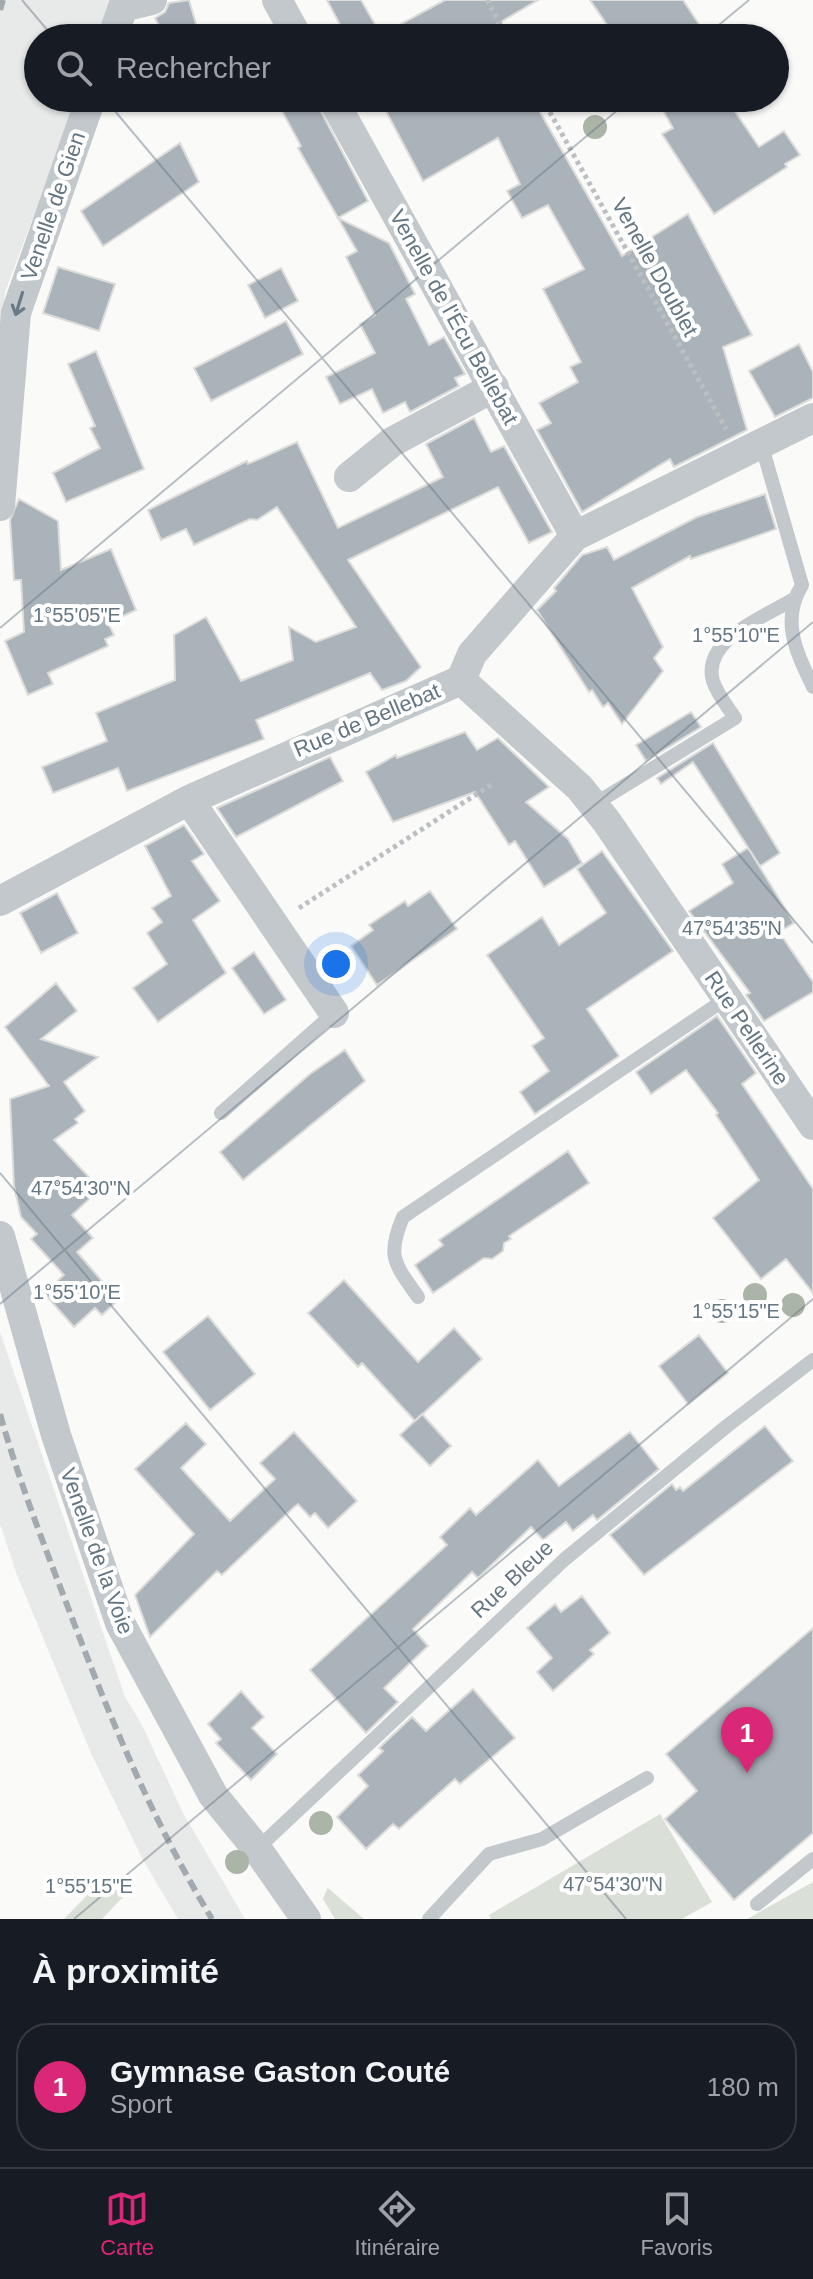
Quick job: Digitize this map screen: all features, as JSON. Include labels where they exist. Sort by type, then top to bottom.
[{"type":"street","points":[[117,24],[123,7],[152,0]]},
{"type":"street","points":[[277,0],[290,24]]},
{"type":"street","name":"Venelle de Gien","points":[[0,506],[16,313],[86,112]]},
{"type":"street","name":"Venelle de l'Écu Bellebat","points":[[340,112],[575,536]]},
{"type":"street","points":[[349,477],[392,442],[494,387]]},
{"type":"street","name":"Rue de Bellebat","points":[[0,901],[189,800],[461,680],[472,654],[575,536],[813,418]]},
{"type":"street","name":"Rue Pellerine","points":[[461,680],[580,788],[813,1125]]},
{"type":"street","points":[[189,800],[334,1013]]},
{"type":"street","name":"Venelle de la Voie","points":[[0,1236],[56,1435],[120,1623],[213,1795],[257,1849],[306,1919]]},
{"type":"lane","points":[[750,447],[805,562],[802,585],[794,599],[790,620],[794,647],[813,687]]},
{"type":"lane","points":[[593,805],[735,718],[714,683],[710,664],[722,643],[794,599]]},
{"type":"lane","points":[[418,1297],[393,1260],[394,1239],[403,1217],[727,998]]},
{"type":"lane","points":[[221,1113],[334,1013]]},
{"type":"lane","name":"Rue Bleue","points":[[257,1849],[565,1559],[813,1360]]},
{"type":"lane","points":[[429,1919],[489,1854],[542,1839],[647,1778]]},
{"type":"lane","points":[[757,1904],[813,1859]]},
{"type":"path","points":[[487,0],[500,24]]},
{"type":"path","name":"Venelle Doublet","points":[[550,112],[750,447]]},
{"type":"path","points":[[274,925],[494,783]]},
{"type":"shaded area","points":[[0,0],[116,0],[107,24],[24,24],[24,112],[73,112],[5,292],[0,379]]},
{"type":"shaded area","points":[[0,1332],[125,1697],[142,1725],[183,1813],[245,1919],[178,1919],[143,1860],[91,1753],[17,1575],[0,1524]]},
{"type":"shaded area","points":[[660,1814],[712,1902],[682,1919],[491,1919],[489,1915]]},
{"type":"shaded area","points":[[104,1878],[123,1897],[102,1919],[64,1919]]},
{"type":"shaded area","points":[[813,1882],[813,1919],[747,1919]]},
{"type":"shaded area","points":[[328,1887],[364,1919],[335,1919],[323,1899]]},
{"type":"building","points":[[189,0],[196,24],[158,24],[155,18],[165,12],[169,3]]},
{"type":"building","points":[[327,0],[361,0],[375,24],[340,24]]},
{"type":"building","points":[[445,0],[538,0],[497,24],[401,24]]},
{"type":"building","points":[[590,0],[683,0],[699,24],[606,24]]},
{"type":"building","points":[[283,112],[321,112],[368,201],[338,218],[298,148],[301,146]]},
{"type":"building","points":[[386,112],[540,112],[622,256],[688,214],[752,335],[723,347],[747,430],[674,467],[670,459],[582,512],[537,430],[551,423],[539,403],[578,382],[570,367],[581,362],[543,289],[584,269],[548,205],[522,218],[507,191],[520,184],[498,138],[423,181]]},
{"type":"building","points":[[664,112],[735,112],[759,147],[784,131],[800,155],[785,164],[787,167],[714,214],[662,134],[673,128]]},
{"type":"building","points":[[180,143],[199,182],[103,246],[81,211]]},
{"type":"building","points":[[338,218],[389,243],[415,294],[406,299],[429,345],[444,337],[465,374],[455,378],[459,386],[410,412],[405,402],[383,413],[372,389],[340,404],[326,377],[375,353],[360,324],[375,315],[346,257],[357,251]]},
{"type":"building","points":[[58,267],[115,284],[99,331],[43,313]]},
{"type":"building","points":[[281,268],[298,301],[265,318],[248,285]]},
{"type":"building","points":[[286,321],[303,354],[211,401],[194,368]]},
{"type":"building","points":[[799,344],[813,372],[813,398],[775,417],[749,371]]},
{"type":"building","points":[[96,351],[144,469],[66,502],[53,473],[100,448],[90,428],[95,426],[68,364]]},
{"type":"building","points":[[474,418],[491,452],[504,446],[552,532],[529,543],[498,487],[348,560],[421,667],[406,681],[382,690],[370,673],[256,720],[264,739],[127,791],[118,768],[53,793],[42,767],[107,741],[96,713],[175,680],[174,635],[206,617],[241,681],[293,660],[289,627],[316,642],[356,627],[277,507],[257,520],[250,519],[194,545],[186,529],[161,540],[148,510],[247,461],[248,464],[297,442],[338,528],[443,477],[426,444]]},
{"type":"building","points":[[765,494],[776,529],[691,559],[690,556],[632,588],[663,647],[654,658],[663,671],[622,724],[608,703],[603,707],[592,690],[589,692],[537,610],[556,591],[554,588],[582,555],[607,547],[614,560],[697,517]]},
{"type":"building","points":[[19,499],[58,521],[61,570],[111,549],[136,610],[108,623],[114,635],[105,639],[108,646],[48,673],[53,684],[28,695],[5,641],[24,632],[21,580],[14,580],[10,520]]},
{"type":"building","points":[[691,712],[701,727],[646,761],[636,745]]},
{"type":"building","points":[[465,732],[477,750],[498,738],[549,787],[526,802],[568,839],[582,863],[544,887],[515,841],[509,845],[475,792],[393,822],[366,772],[396,755],[397,758]]},
{"type":"building","points":[[713,743],[780,853],[760,866],[693,762],[661,784],[657,778]]},
{"type":"building","points":[[330,757],[343,781],[236,837],[217,808]]},
{"type":"building","points":[[184,825],[204,854],[192,861],[220,901],[193,920],[226,973],[158,1022],[133,988],[167,964],[147,933],[162,922],[152,908],[171,896],[145,846]]},
{"type":"building","points":[[748,848],[794,923],[779,932],[813,982],[813,992],[764,1021],[746,995],[750,993],[689,911],[733,883],[722,864]]},
{"type":"building","points":[[602,851],[673,951],[587,1009],[619,1056],[535,1114],[520,1092],[549,1071],[532,1046],[544,1038],[487,955],[542,917],[559,945],[606,913],[577,869]]},
{"type":"building","points":[[430,891],[457,929],[377,985],[351,946],[373,930],[369,925],[405,901],[408,906]]},
{"type":"building","points":[[57,893],[78,933],[41,953],[20,913]]},
{"type":"building","points":[[254,952],[286,1000],[264,1014],[232,968]]},
{"type":"building","points":[[56,983],[77,1011],[41,1039],[98,1057],[64,1082],[85,1111],[75,1119],[78,1123],[54,1140],[100,1189],[72,1215],[93,1238],[77,1252],[118,1300],[102,1315],[95,1308],[74,1327],[44,1293],[64,1275],[31,1239],[37,1234],[21,1217],[14,1186],[10,1099],[49,1086],[5,1027]]},
{"type":"building","points":[[717,1016],[756,1073],[742,1084],[813,1189],[813,1293],[786,1259],[761,1279],[713,1218],[759,1180],[716,1115],[718,1113],[686,1070],[651,1094],[636,1072]]},
{"type":"building","points":[[345,1050],[365,1081],[243,1180],[220,1152],[310,1074]]},
{"type":"building","points":[[568,1151],[589,1183],[509,1236],[511,1239],[504,1243],[503,1251],[492,1259],[484,1258],[433,1293],[415,1265],[443,1245],[439,1240]]},
{"type":"building","points":[[344,1280],[418,1362],[454,1328],[482,1359],[415,1421],[362,1363],[358,1367],[308,1313]]},
{"type":"building","points":[[208,1316],[255,1374],[210,1410],[163,1352]]},
{"type":"building","points":[[699,1335],[728,1373],[688,1404],[659,1366]]},
{"type":"building","points":[[422,1414],[451,1446],[430,1466],[400,1435]]},
{"type":"building","points":[[186,1423],[206,1444],[181,1468],[230,1521],[275,1479],[260,1463],[294,1432],[357,1501],[328,1528],[315,1513],[310,1517],[298,1504],[222,1575],[217,1571],[150,1637],[135,1595],[194,1534],[135,1469]]},
{"type":"building","points":[[765,1426],[793,1461],[644,1575],[610,1535],[672,1484],[676,1490],[680,1487],[683,1491]]},
{"type":"building","points":[[630,1432],[659,1469],[597,1520],[593,1515],[573,1531],[566,1522],[543,1540],[531,1527],[478,1578],[472,1572],[413,1629],[428,1646],[384,1688],[398,1702],[366,1733],[310,1670],[447,1545],[440,1537],[470,1508],[476,1515],[538,1460],[559,1486]]},
{"type":"building","points":[[582,1596],[610,1633],[590,1650],[594,1654],[553,1691],[537,1672],[552,1658],[527,1628],[555,1604],[561,1612]]},
{"type":"building","points":[[813,1628],[813,1833],[734,1900],[665,1819],[697,1791],[666,1754]]},
{"type":"building","points":[[473,1689],[515,1738],[460,1784],[455,1779],[399,1829],[393,1824],[366,1849],[337,1817],[368,1786],[358,1775],[383,1751],[379,1748],[412,1717],[426,1731]]},
{"type":"building","points":[[241,1691],[264,1717],[252,1728],[277,1754],[251,1780],[216,1743],[221,1739],[208,1724]]},
{"type":"railway","points":[[0,10],[3,0]]},
{"type":"railway","points":[[0,1414],[41,1537],[116,1729],[170,1845],[212,1919]]},
{"type":"place","name":"Gymnase Gaston Couté","points":[[747,1773]]}]
